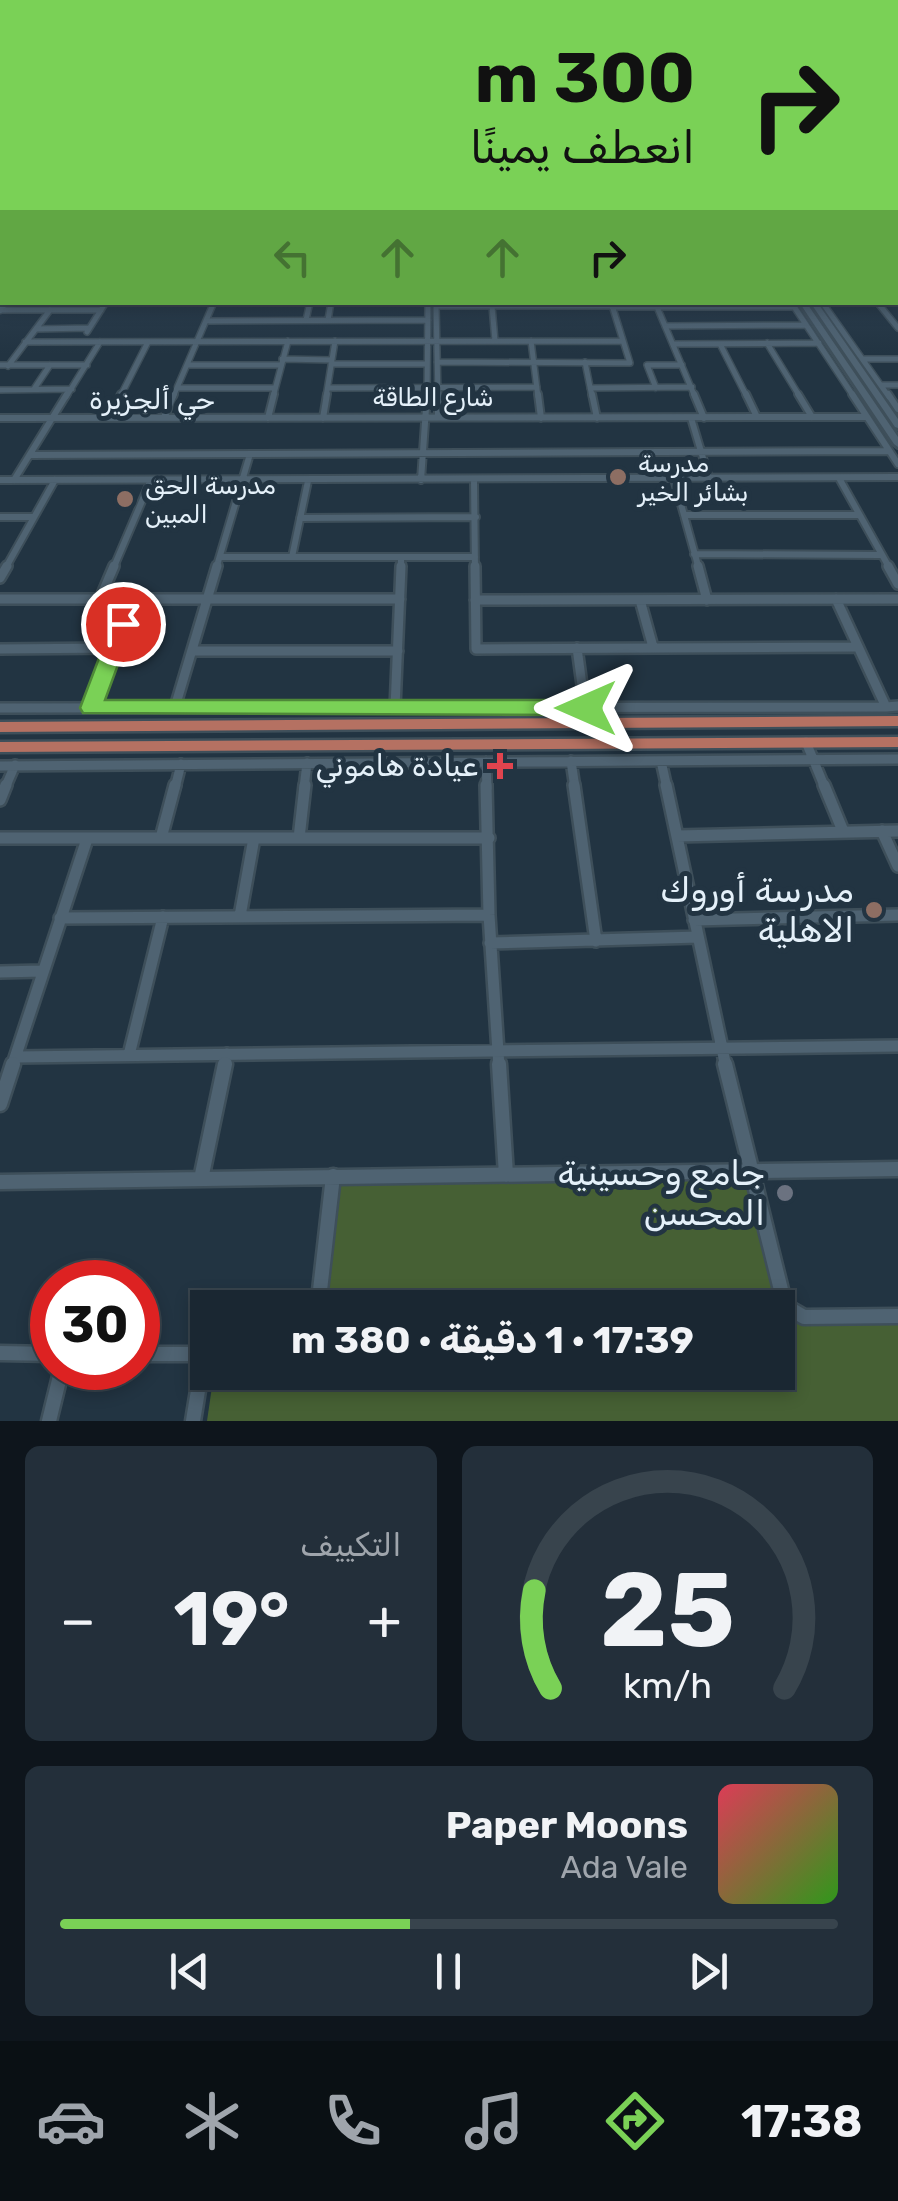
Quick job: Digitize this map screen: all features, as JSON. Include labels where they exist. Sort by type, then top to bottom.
[{"type":"main road","points":[[797,305],[898,444]]},
{"type":"main road","points":[[815,305],[861,364],[898,425]]},
{"type":"main road","points":[[861,364],[874,375]]},
{"type":"main road","points":[[855,400],[860,388]]},
{"type":"main road","points":[[0,727],[520,715],[829,720],[894,714]]},
{"type":"main road","points":[[783,742],[846,735],[843,726],[829,720]]},
{"type":"main road","points":[[21,726],[7,736],[8,747],[898,742]]},
{"type":"street","points":[[80,342],[104,305]]},
{"type":"street","points":[[164,418],[213,305]]},
{"type":"street","points":[[306,320],[309,305]]},
{"type":"street","points":[[328,320],[330,305]]},
{"type":"street","points":[[421,480],[428,320],[433,305]]},
{"type":"street","points":[[433,305],[438,417]]},
{"type":"street","points":[[462,305],[746,305]]},
{"type":"street","points":[[437,362],[630,363],[611,305]]},
{"type":"street","points":[[796,305],[898,464]]},
{"type":"street","points":[[824,305],[861,364],[898,359]]},
{"type":"street","points":[[880,305],[898,328]]},
{"type":"street","points":[[492,306],[495,341]]},
{"type":"street","points":[[657,307],[704,418]]},
{"type":"street","points":[[0,310],[101,310]]},
{"type":"street","points":[[4,366],[50,310]]},
{"type":"street","points":[[889,317],[898,317]]},
{"type":"street","points":[[312,341],[318,320]]},
{"type":"street","points":[[208,321],[428,320]]},
{"type":"street","points":[[665,326],[806,325]]},
{"type":"street","points":[[36,328],[90,328]]},
{"type":"street","points":[[268,418],[288,341]]},
{"type":"street","points":[[323,418],[335,341]]},
{"type":"street","points":[[530,341],[541,418]]},
{"type":"street","points":[[26,342],[623,341]]},
{"type":"street","points":[[14,480],[100,342]]},
{"type":"street","points":[[109,418],[148,342]]},
{"type":"street","points":[[767,343],[812,417]]},
{"type":"street","points":[[673,344],[819,344]]},
{"type":"street","points":[[720,344],[757,418]]},
{"type":"street","points":[[585,362],[597,418]]},
{"type":"street","points":[[358,388],[360,364]]},
{"type":"street","points":[[187,365],[426,364]]},
{"type":"street","points":[[34,390],[50,365]]},
{"type":"street","points":[[4,366],[87,365]]},
{"type":"street","points":[[238,388],[245,365]]},
{"type":"street","points":[[656,388],[647,365],[682,365]]},
{"type":"street","points":[[874,375],[898,409]]},
{"type":"street","points":[[881,386],[898,385]]},
{"type":"street","points":[[177,388],[275,388]]},
{"type":"street","points":[[328,388],[537,388]]},
{"type":"street","points":[[590,388],[692,388]]},
{"type":"street","points":[[0,390],[72,389]]},
{"type":"street","name":"شارع الطاقة","points":[[0,418],[867,417]]},
{"type":"street","points":[[691,418],[709,478]]},
{"type":"street","points":[[30,455],[889,451]]},
{"type":"street","points":[[175,708],[250,454]]},
{"type":"street","points":[[0,480],[898,477]]},
{"type":"street","points":[[674,478],[707,600]]},
{"type":"street","points":[[838,478],[897,582]]},
{"type":"street","points":[[0,578],[55,480]]},
{"type":"street","points":[[100,599],[151,480]]},
{"type":"street","points":[[474,480],[476,649],[855,646]]},
{"type":"street","points":[[292,557],[308,481]]},
{"type":"street","points":[[684,515],[859,515]]},
{"type":"street","points":[[0,517],[34,517]]},
{"type":"street","points":[[300,518],[476,517]]},
{"type":"street","points":[[694,554],[880,555]]},
{"type":"street","points":[[222,557],[475,557]]},
{"type":"street","points":[[395,708],[402,557]]},
{"type":"street","points":[[0,558],[10,558]]},
{"type":"street","points":[[0,599],[400,599]]},
{"type":"street","points":[[91,708],[132,599]]},
{"type":"street","points":[[836,599],[855,646],[894,714]]},
{"type":"street","points":[[475,600],[898,599]]},
{"type":"street","points":[[640,600],[652,648]]},
{"type":"street","points":[[0,649],[114,648]]},
{"type":"street","points":[[576,648],[586,708]]},
{"type":"street","points":[[192,650],[398,651]]},
{"type":"street","points":[[0,708],[395,708],[520,715],[586,708],[894,714]]},
{"type":"street","points":[[806,742],[843,832]]},
{"type":"street","points":[[94,764],[100,746]]},
{"type":"street","points":[[0,766],[898,760]]},
{"type":"street","points":[[661,761],[721,1047],[785,1306],[804,1317],[898,1316]]},
{"type":"street","points":[[486,762],[490,943],[506,1175]]},
{"type":"street","points":[[571,762],[596,941]]},
{"type":"street","points":[[300,838],[307,763]]},
{"type":"street","points":[[162,838],[181,764]]},
{"type":"street","points":[[0,800],[14,765]]},
{"type":"street","points":[[882,830],[898,866]]},
{"type":"street","points":[[677,836],[898,831]]},
{"type":"street","points":[[0,838],[488,838]]},
{"type":"street","points":[[0,1104],[87,838]]},
{"type":"street","points":[[240,916],[254,838]]},
{"type":"street","points":[[60,918],[489,915]]},
{"type":"street","points":[[694,920],[898,915]]},
{"type":"street","points":[[129,1055],[163,917]]},
{"type":"street","points":[[490,943],[698,937]]},
{"type":"street","points":[[0,972],[42,972]]},
{"type":"street","points":[[16,1057],[898,1046]]},
{"type":"street","points":[[201,1179],[227,1054]]},
{"type":"street","points":[[0,1182],[898,1169]]},
{"type":"street","points":[[320,1290],[332,1176]]},
{"type":"street","points":[[0,1353],[30,1354]]},
{"type":"street","points":[[160,1354],[190,1354]]},
{"type":"street","points":[[49,1421],[57,1390]]},
{"type":"street","points":[[193,1421],[199,1390]]},
{"type":"green space","points":[[751,1172],[781,1290],[320,1290],[333,1176]]},
{"type":"green space","points":[[795,1312],[805,1317],[898,1316],[898,1421],[207,1421],[212,1390],[795,1390]]},
{"type":"place","name":"مدرسة بشائر الخير","points":[[618,477]]},
{"type":"place","name":"مدرسة الحق المبين","points":[[125,499]]},
{"type":"place","name":"عيادة هاموني","points":[[500,766]]},
{"type":"place","name":"مدرسة أوروك الاهلية","points":[[874,910]]},
{"type":"place","name":"جامع وحسينية المحسن","points":[[785,1193]]},
{"type":"district","name":"حي ألجزيرة","points":[[152,399]]},
{"type":"route","points":[[123,624],[91,708],[586,708]]}]
